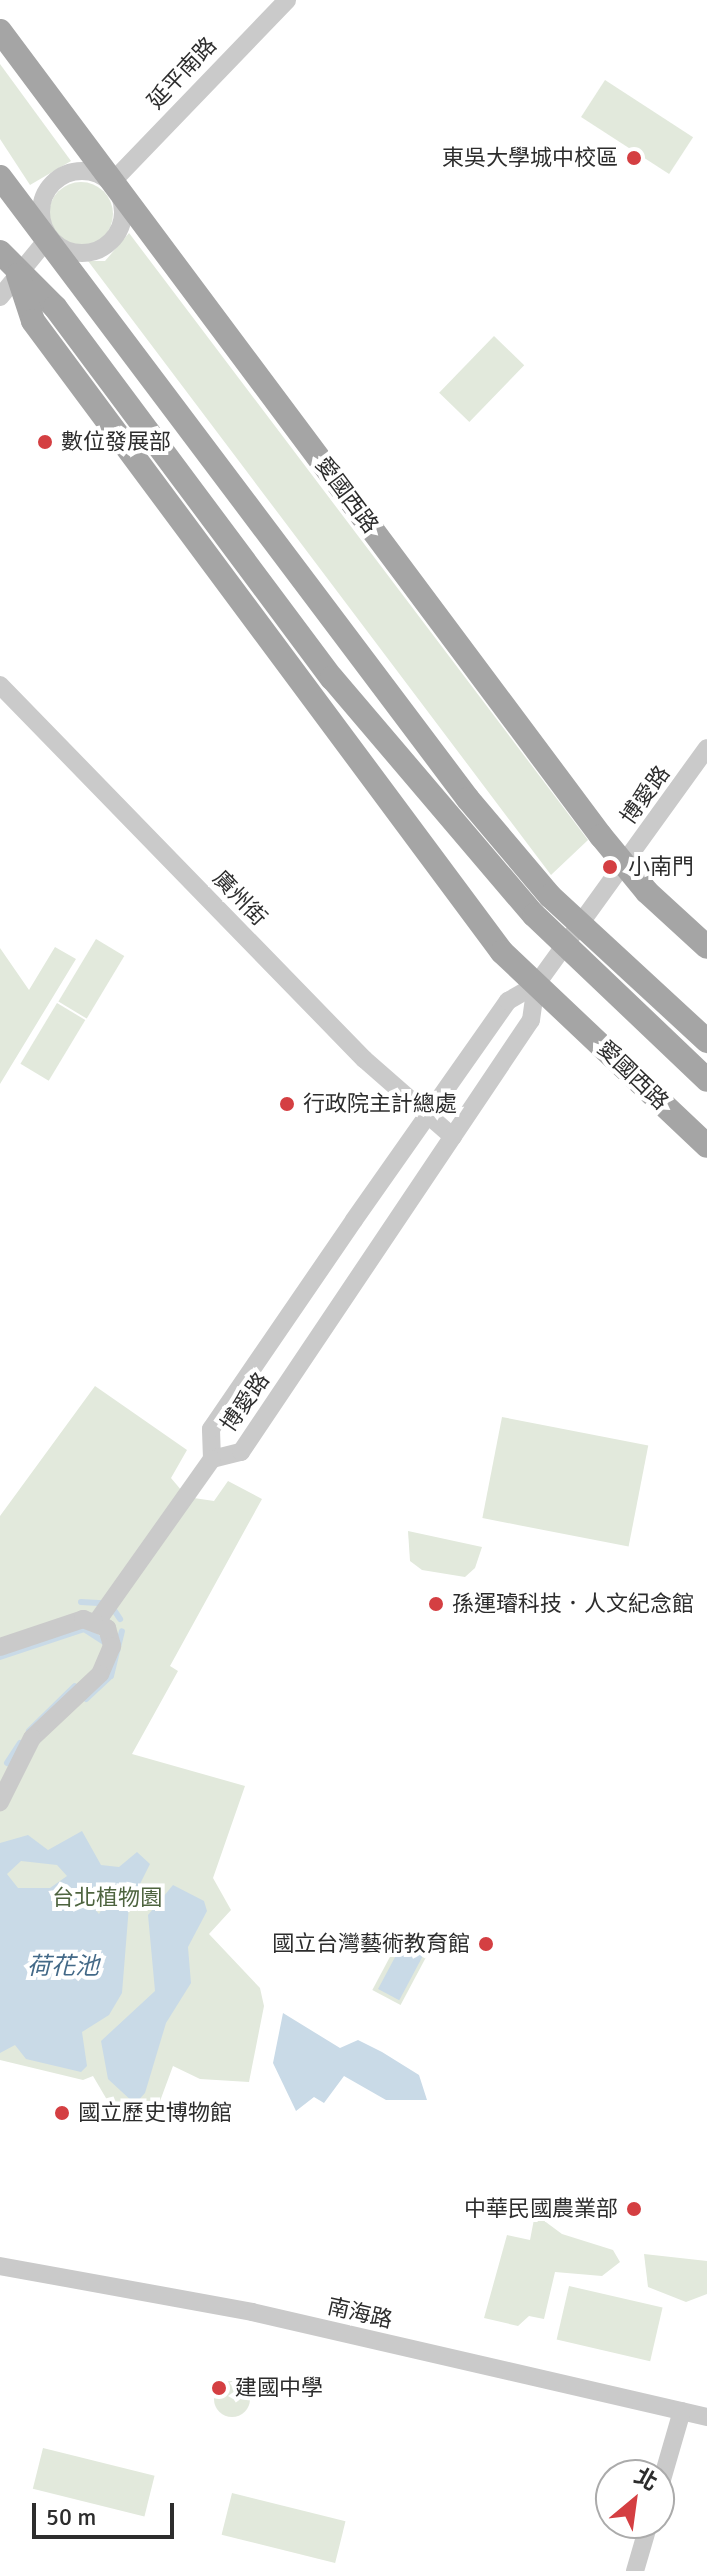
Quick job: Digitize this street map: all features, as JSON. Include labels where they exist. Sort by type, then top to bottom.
[{"type":"main road","name":"愛國西路","points":[[0,31],[624,864],[707,947]]},
{"type":"main road","points":[[0,177],[468,799],[580,924],[707,1041]]},
{"type":"main road","name":"愛國西路","points":[[0,252],[18,275],[55,307],[332,678],[565,946],[707,1080]]},
{"type":"main road","name":"愛國西路","points":[[18,275],[42,334],[493,939],[536,985],[707,1146]]},
{"type":"street","name":"延平南路","points":[[113,181],[287,0]]},
{"type":"street","points":[[83,172],[113,181],[124,212],[107,245],[70,251],[47,240],[40,212],[56,181],[83,172]]},
{"type":"street","points":[[0,297],[47,240]]},
{"type":"street","name":"廣州街","points":[[0,685],[428,1118],[453,1137]]},
{"type":"street","name":"博愛路","points":[[536,985],[531,1020],[241,1452],[212,1459],[211,1429],[508,1001],[536,985],[707,748]]},
{"type":"street","points":[[0,1647],[98,1620],[212,1459]]},
{"type":"street","points":[[0,1802],[44,1722],[108,1662],[112,1646],[98,1620]]},
{"type":"street","name":"南海路","points":[[0,2266],[252,2312],[707,2417]]},
{"type":"street","points":[[668,2459],[682,2411]]},
{"type":"street","points":[[635,2571],[644,2539]]},
{"type":"green space","points":[[0,64],[71,161],[30,185],[0,139]]},
{"type":"green space","points":[[605,80],[693,137],[669,174],[581,117]]},
{"type":"green space","points":[[81,182],[99,188],[107,196],[113,214],[107,232],[99,240],[81,246],[63,240],[55,232],[49,214],[55,196],[63,188]]},
{"type":"green space","points":[[129,233],[588,840],[551,875],[88,261],[105,261]]},
{"type":"green space","points":[[494,336],[524,365],[469,422],[439,393]]},
{"type":"green space","points":[[96,939],[124,956],[87,1019],[58,1002]]},
{"type":"green space","points":[[55,947],[76,959],[0,1084],[0,948],[29,990]]},
{"type":"green space","points":[[57,1003],[85,1020],[49,1081],[20,1064]]},
{"type":"green space","name":"台北植物園","points":[[95,1386],[187,1450],[171,1478],[187,1497],[214,1501],[228,1481],[262,1499],[170,1666],[178,1671],[132,1754],[245,1786],[213,1878],[231,1910],[209,1934],[260,1988],[264,2006],[249,2082],[200,2079],[173,2066],[153,2120],[113,2110],[93,2076],[83,2080],[0,2060],[0,1516]]},
{"type":"green space","points":[[502,1417],[648,1445],[629,1547],[482,1518]]},
{"type":"green space","points":[[408,1531],[482,1547],[475,1568],[465,1577],[422,1570],[410,1561]]},
{"type":"green space","points":[[400,1938],[428,1953],[401,2005],[372,1990]]},
{"type":"green space","points":[[535,2214],[562,2234],[613,2250],[620,2262],[602,2276],[555,2272],[544,2319],[529,2316],[518,2326],[484,2318],[507,2235],[530,2240]]},
{"type":"green space","points":[[644,2254],[707,2261],[707,2294],[686,2302],[648,2287]]},
{"type":"green space","points":[[569,2286],[663,2308],[650,2361],[557,2340]]},
{"type":"green space","points":[[232,2381],[245,2386],[250,2399],[245,2412],[232,2417],[219,2412],[214,2399],[219,2386]]},
{"type":"green space","points":[[43,2448],[155,2476],[144,2517],[33,2489]]},
{"type":"green space","points":[[232,2493],[346,2521],[335,2563],[222,2535]]},
{"type":"water","name":"荷花池","points":[[82,1831],[101,1865],[119,1867],[137,1852],[150,1864],[129,1906],[122,1993],[109,2015],[82,2032],[87,2066],[81,2072],[26,2059],[15,2045],[0,2053],[0,1843],[28,1835],[48,1850]],"holes":[[[21,1861],[57,1865],[67,1876],[50,1888],[18,1888],[7,1874]],[[95,1886],[110,1894],[99,1914],[88,1901]]]},
{"type":"water","name":"荷花池","points":[[173,1885],[204,1901],[207,1911],[188,1947],[191,1983],[166,2023],[145,2093],[135,2104],[108,2079],[101,2041],[155,1991],[148,1915]]},
{"type":"water","points":[[402,1944],[423,1955],[399,2000],[378,1989]]},
{"type":"water","points":[[283,2013],[340,2048],[358,2040],[382,2052],[419,2075],[427,2100],[386,2100],[344,2076],[324,2103],[314,2097],[296,2111],[273,2063]]},
{"type":"waterway","points":[[81,1602],[103,1603]]},
{"type":"waterway","points":[[114,1610],[120,1619]]},
{"type":"waterway","points":[[0,1657],[84,1629],[104,1642]]},
{"type":"waterway","points":[[86,1699],[111,1676],[122,1631]]},
{"type":"waterway","points":[[29,1731],[75,1686]]},
{"type":"waterway","points":[[7,1763],[20,1743]]},
{"type":"place","name":"東吳大學城中校區","points":[[634,158]]},
{"type":"place","name":"數位發展部","points":[[45,442]]},
{"type":"place","name":"小南門","points":[[610,867]]},
{"type":"place","name":"行政院主計總處","points":[[287,1104]]},
{"type":"place","name":"孫運璿科技．人文紀念館","points":[[436,1604]]},
{"type":"place","name":"國立台灣藝術教育館","points":[[486,1944]]},
{"type":"place","name":"國立歷史博物館","points":[[62,2113]]},
{"type":"place","name":"中華民國農業部","points":[[634,2209]]},
{"type":"place","name":"建國中學","points":[[219,2388]]}]
